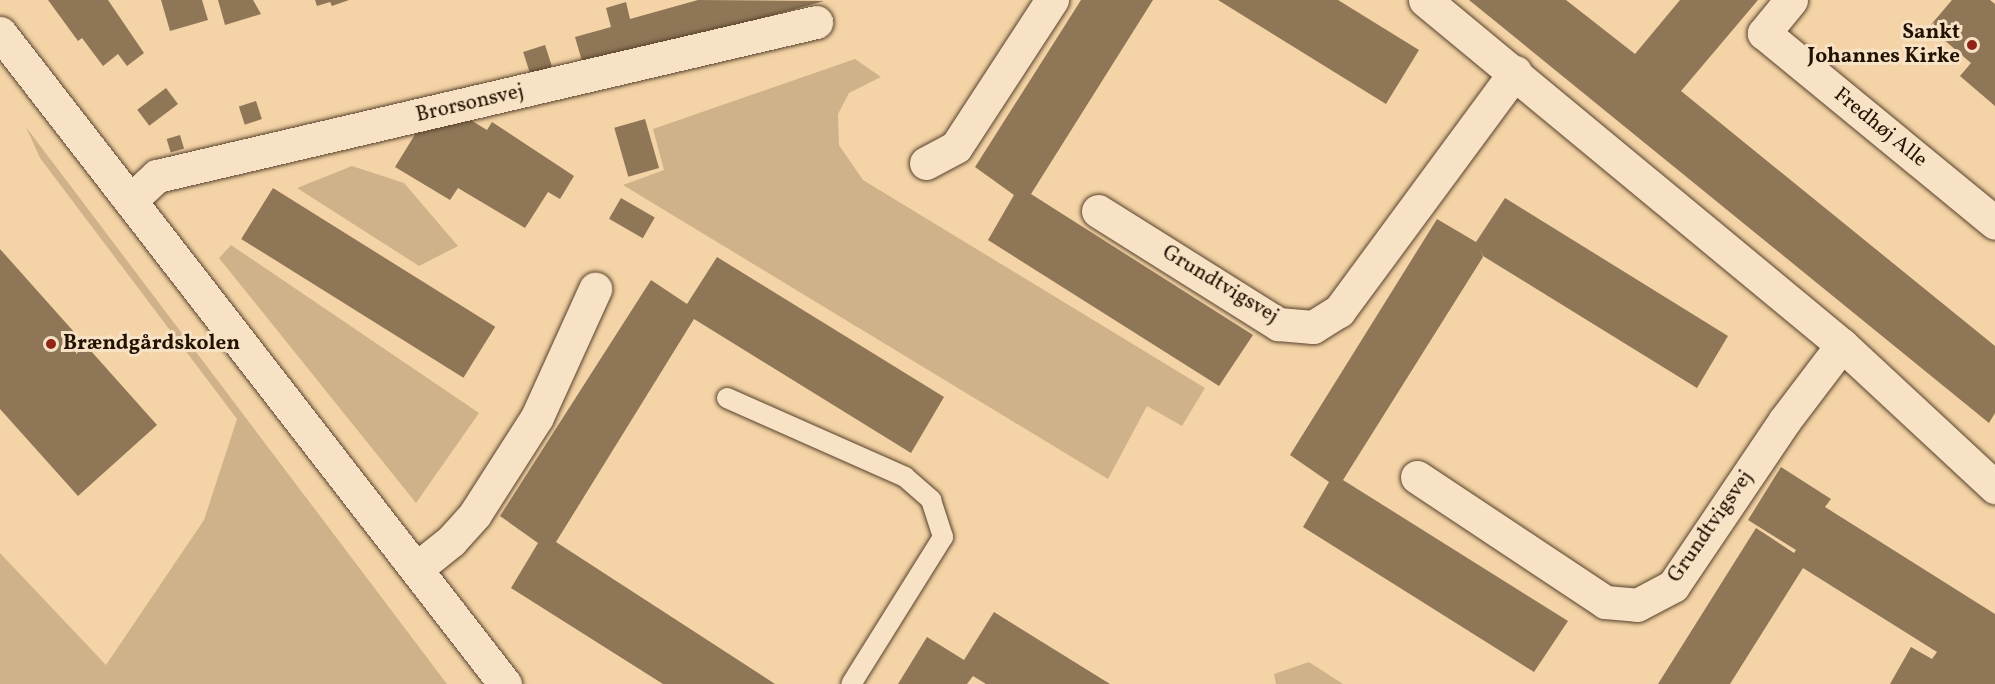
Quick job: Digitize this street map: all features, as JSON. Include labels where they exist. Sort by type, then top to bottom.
[{"type":"street","points":[[926,163],[956,147],[1052,0]]},
{"type":"street","points":[[1425,0],[1515,72],[1842,345],[1995,487]]},
{"type":"street","name":"Fredhøj Alle","points":[[1791,0],[1764,33],[1995,223]]},
{"type":"street","name":"Brorsonsvej","points":[[132,199],[158,176],[816,22]]},
{"type":"street","points":[[0,33],[132,199],[505,684]]},
{"type":"street","name":"Grundtvigsvej","points":[[1098,211],[1278,324],[1313,327],[1339,311],[1515,72]]},
{"type":"street","points":[[416,569],[451,541],[475,513],[537,417],[595,289]]},
{"type":"street","name":"Grundtvigsvej","points":[[1417,477],[1605,602],[1637,605],[1673,586],[1785,420],[1842,345]]},
{"type":"lane","points":[[727,398],[905,477],[931,500],[943,537],[851,684]]},
{"type":"shaded area","points":[[855,59],[881,77],[849,93],[838,114],[839,145],[863,180],[1205,388],[1182,426],[1147,406],[1108,479],[623,185],[664,170],[653,129]]},
{"type":"shaded area","points":[[26,127],[447,684],[0,684],[0,553],[106,665],[204,520],[237,419],[40,158]]},
{"type":"shaded area","points":[[352,166],[404,183],[458,246],[419,266],[297,188]]},
{"type":"shaded area","points":[[231,245],[479,413],[416,503],[219,258]]},
{"type":"shaded area","points":[[1309,662],[1343,684],[1276,684],[1274,674]]},
{"type":"building","points":[[48,0],[108,0],[144,53],[127,66],[118,54],[103,66],[82,38],[78,41]]},
{"type":"building","points":[[161,0],[202,0],[208,20],[170,31]]},
{"type":"building","points":[[218,0],[253,0],[261,14],[225,25]]},
{"type":"building","points":[[315,0],[349,0],[332,6],[330,2],[317,6]]},
{"type":"building","points":[[698,0],[824,1],[584,68],[575,37],[611,27],[606,8],[626,2],[630,19]]},
{"type":"building","points":[[1081,0],[1153,0],[1031,194],[1253,335],[1219,386],[988,240],[1014,195],[975,167]]},
{"type":"building","points":[[1218,0],[1338,0],[1419,50],[1386,104]]},
{"type":"building","points":[[1469,0],[1566,0],[1635,54],[1680,0],[1758,0],[1681,91],[1995,346],[1995,413],[1989,423]]},
{"type":"building","name":"Sankt Johannes Kirke","points":[[1952,0],[1990,0],[1995,4],[1995,106],[1960,76],[1971,63],[1929,27]]},
{"type":"building","points":[[545,45],[552,67],[530,74],[523,52]]},
{"type":"building","points":[[166,88],[178,104],[149,126],[137,110]]},
{"type":"building","points":[[256,101],[262,119],[245,125],[239,107]]},
{"type":"building","points":[[464,116],[487,130],[492,122],[574,176],[560,199],[548,192],[525,228],[458,188],[450,200],[395,167],[419,128]]},
{"type":"building","points":[[645,119],[659,168],[628,177],[614,128]]},
{"type":"building","points":[[180,135],[184,148],[171,152],[167,139]]},
{"type":"building","points":[[273,188],[495,327],[463,378],[241,239]]},
{"type":"building","points":[[621,198],[655,218],[643,238],[609,219]]},
{"type":"building","points":[[1505,198],[1728,336],[1697,388],[1483,256],[1480,249],[1483,257],[1343,480],[1568,621],[1534,672],[1303,527],[1329,482],[1290,455],[1437,219],[1476,242]]},
{"type":"building","points":[[0,249],[157,425],[78,496],[0,409]]},
{"type":"building","points":[[717,257],[944,397],[911,453],[694,319],[556,542],[775,684],[663,684],[511,588],[538,543],[500,516],[651,280],[687,304]]},
{"type":"building","points":[[1781,467],[1831,499],[1825,507],[1995,614],[1995,684],[1890,684],[1911,647],[1932,659],[1937,652],[1803,568],[1730,684],[1658,684],[1756,528],[1794,553],[1796,550],[1748,520]]},
{"type":"building","points":[[994,612],[1110,684],[986,684],[973,676],[967,684],[898,684],[927,637],[964,660]]},
{"type":"place","name":"Sankt Johannes Kirke","points":[[1972,45]]},
{"type":"place","name":"Brændgårdskolen","points":[[51,344]]}]
